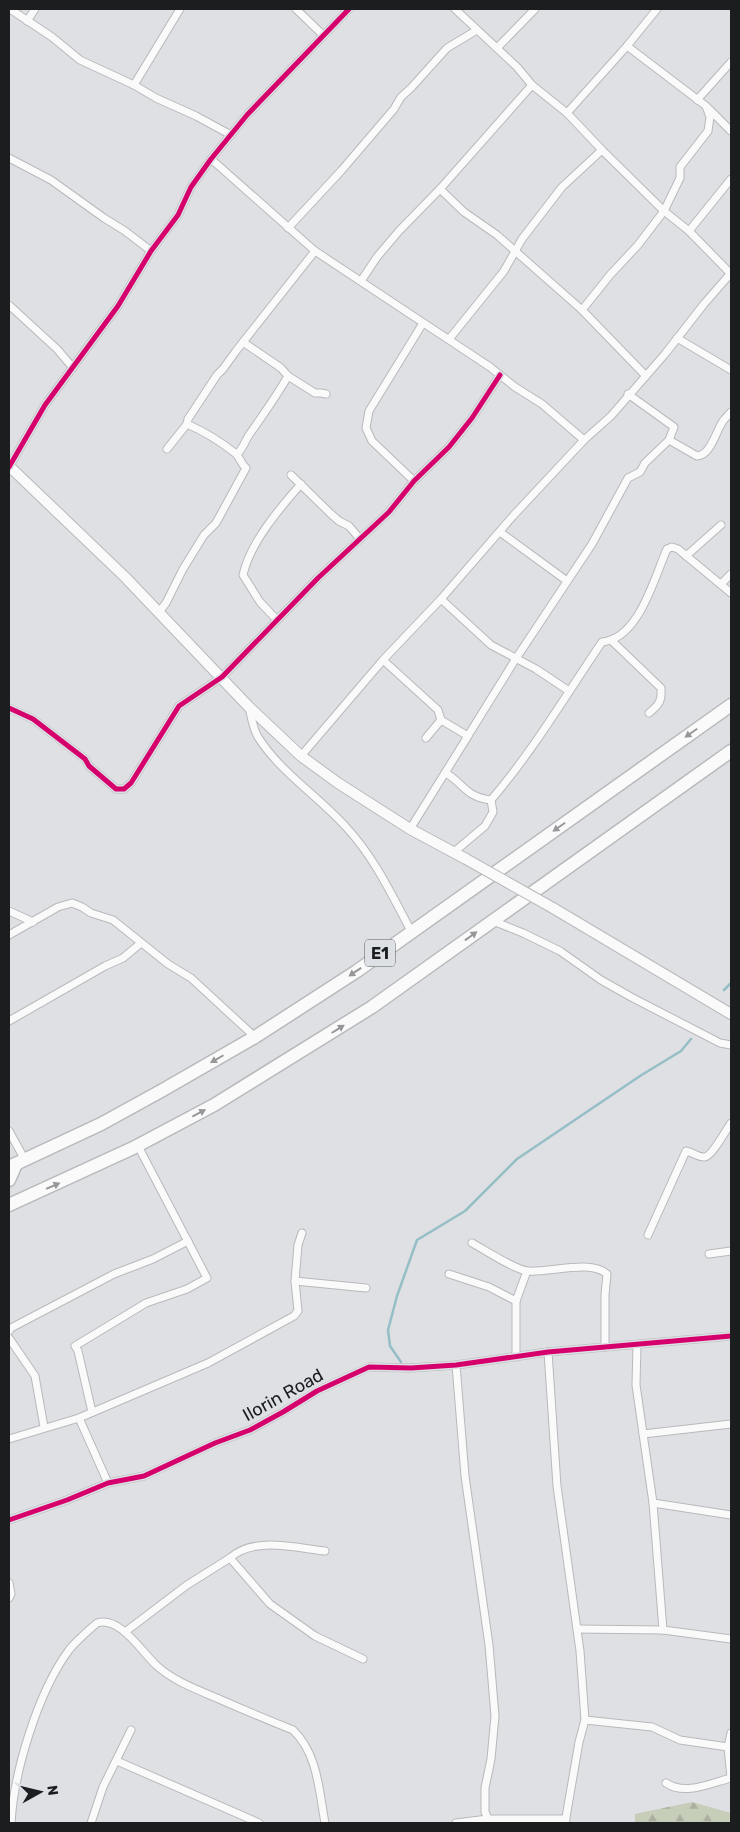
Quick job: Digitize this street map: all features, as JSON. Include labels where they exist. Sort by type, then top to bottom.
[{"type":"highway","name":"E1","points":[[17,1164],[118,1114],[255,1037],[357,971],[731,705]]},
{"type":"highway","name":"E1","points":[[9,1205],[138,1146],[214,1105],[372,1007],[731,752]]},
{"type":"highway","points":[[9,1180],[17,1164]]},
{"type":"main road","points":[[9,467],[84,537],[222,677],[249,707],[302,756],[338,783],[410,829],[553,908],[731,1014]]},
{"type":"street","points":[[10,9],[52,37],[80,60],[134,85],[150,95],[182,109],[231,135]]},
{"type":"street","points":[[27,21],[35,9]]},
{"type":"street","points":[[134,85],[180,9]]},
{"type":"street","points":[[296,9],[323,36]]},
{"type":"street","points":[[9,467],[45,405],[118,306],[151,251],[178,215],[191,187],[211,159],[247,115],[349,9]]},
{"type":"street","points":[[302,756],[383,660],[441,599],[584,440],[611,416],[731,274],[602,150],[567,112],[532,85],[517,67],[455,9]]},
{"type":"street","points":[[497,48],[535,9]]},
{"type":"street","points":[[567,112],[627,46],[657,9]]},
{"type":"street","points":[[288,228],[341,171],[394,109],[401,96],[411,88],[447,48],[477,30]]},
{"type":"street","points":[[627,46],[706,106],[731,130]]},
{"type":"street","points":[[697,100],[731,62]]},
{"type":"street","points":[[361,281],[398,231],[440,188],[532,85]]},
{"type":"street","points":[[582,310],[610,275],[638,245],[664,211],[680,178],[680,167],[708,131],[710,117],[706,106]]},
{"type":"street","points":[[450,338],[504,271],[522,239],[562,187],[602,150]]},
{"type":"street","points":[[9,158],[51,180],[151,251]]},
{"type":"street","points":[[211,159],[316,251],[423,323],[450,338],[542,404],[584,440]]},
{"type":"street","points":[[688,231],[731,179]]},
{"type":"street","points":[[440,188],[464,212],[497,235],[582,310],[646,376]]},
{"type":"street","points":[[167,449],[187,424],[188,419],[217,375],[316,251]]},
{"type":"street","points":[[9,304],[57,349],[73,368]]},
{"type":"street","points":[[414,481],[372,441],[366,428],[370,411],[423,323]]},
{"type":"street","points":[[677,338],[731,370]]},
{"type":"street","points":[[243,342],[281,368],[288,376],[315,393],[326,394]]},
{"type":"street","points":[[9,708],[33,719],[84,759],[89,766],[116,789],[124,789],[131,783],[179,706],[222,677],[318,578],[389,512],[414,481],[449,447],[472,418],[500,375]]},
{"type":"street","points":[[237,454],[288,376]]},
{"type":"street","points":[[410,829],[515,660],[592,544],[628,478],[640,472],[645,463],[669,440],[674,427],[628,394]]},
{"type":"street","points":[[669,440],[692,453],[702,455],[707,452],[723,422],[731,412]]},
{"type":"street","points":[[158,612],[166,604],[183,569],[204,535],[216,523],[246,468],[237,454],[207,434],[187,424]]},
{"type":"street","points":[[292,475],[335,518],[349,526],[360,539]]},
{"type":"street","points":[[277,620],[260,602],[243,575],[251,552],[281,507],[301,484]]},
{"type":"street","points":[[686,556],[721,525]]},
{"type":"street","points":[[500,532],[567,581]]},
{"type":"street","points":[[454,852],[485,826],[493,812],[491,800],[538,739],[602,642],[612,641],[627,628],[641,611],[667,549],[672,547],[678,549],[731,593]]},
{"type":"street","points":[[721,584],[731,574]]},
{"type":"street","points":[[441,599],[491,645],[515,660],[536,669],[569,691]]},
{"type":"street","points":[[612,641],[661,688],[662,698],[658,706],[649,713]]},
{"type":"street","points":[[383,660],[438,710],[441,720],[468,736],[466,739]]},
{"type":"street","points":[[249,707],[256,735],[273,756],[346,827],[369,856],[384,879],[411,931]]},
{"type":"street","points":[[426,738],[441,720]]},
{"type":"street","points":[[446,773],[477,798],[491,800]]},
{"type":"street","points":[[9,936],[58,907],[72,904],[82,907],[91,913],[112,920],[168,964],[191,978],[255,1037]]},
{"type":"street","points":[[9,910],[33,922]]},
{"type":"street","points":[[493,921],[546,944],[631,998],[720,1043],[731,1045]]},
{"type":"street","points":[[9,1022],[105,966],[123,958],[141,943]]},
{"type":"street","points":[[648,1235],[686,1151],[702,1158],[707,1157],[731,1123]]},
{"type":"street","points":[[9,1131],[17,1164]]},
{"type":"street","points":[[92,1412],[78,1350],[75,1346],[146,1303],[187,1289],[207,1278],[138,1146]]},
{"type":"street","points":[[9,1439],[44,1427],[80,1418],[208,1363],[294,1316],[298,1311],[295,1281],[298,1245],[302,1233]]},
{"type":"street","points":[[9,1332],[11,1328],[114,1274],[153,1259],[188,1241]]},
{"type":"street","points":[[472,1243],[527,1271],[592,1267],[603,1270],[607,1274],[605,1347]]},
{"type":"street","points":[[710,1254],[731,1251]]},
{"type":"street","points":[[516,1357],[516,1301],[527,1271]]},
{"type":"street","points":[[449,1274],[489,1287],[516,1301]]},
{"type":"street","points":[[295,1281],[366,1288]]},
{"type":"street","name":"Ilorin Road","points":[[9,1520],[67,1500],[108,1483],[144,1476],[215,1443],[250,1430],[317,1390],[360,1370],[376,1367],[411,1368],[456,1365],[548,1352],[731,1336]]},
{"type":"street","points":[[9,1338],[35,1376],[44,1427]]},
{"type":"street","points":[[637,1345],[636,1385],[653,1503],[663,1630]]},
{"type":"street","points":[[456,1823],[488,1819],[566,1821],[579,1742],[585,1720],[577,1629],[557,1486],[548,1352]]},
{"type":"street","points":[[456,1365],[465,1476],[489,1645],[495,1716],[491,1760],[485,1788],[485,1812],[488,1819]]},
{"type":"street","points":[[80,1418],[108,1483]]},
{"type":"street","points":[[643,1434],[731,1424]]},
{"type":"street","points":[[653,1503],[731,1515]]},
{"type":"street","points":[[125,1632],[187,1584],[236,1553],[256,1547],[274,1545],[325,1551]]},
{"type":"street","points":[[230,1558],[270,1604],[315,1636],[363,1659]]},
{"type":"street","points":[[9,1583],[11,1594],[9,1598]]},
{"type":"street","points":[[11,1823],[12,1800],[16,1782],[44,1694],[70,1649],[97,1623],[107,1622],[125,1632],[156,1666],[190,1687],[293,1730],[302,1740],[315,1768],[324,1823]]},
{"type":"street","points":[[577,1629],[663,1630],[731,1638]]},
{"type":"street","points":[[585,1720],[652,1727],[680,1740],[728,1747]]},
{"type":"street","points":[[91,1823],[103,1786],[132,1730]]},
{"type":"street","points":[[666,1783],[673,1788],[683,1789],[695,1788],[731,1778],[728,1747],[731,1733]]},
{"type":"street","points":[[117,1761],[259,1823]]},
{"type":"green space","points":[[692,1802],[731,1813],[731,1823],[635,1823],[635,1814]]},
{"type":"waterway","points":[[724,990],[731,983]]},
{"type":"waterway","points":[[401,1362],[390,1346],[388,1330],[397,1296],[417,1240],[465,1211],[517,1159],[640,1076],[681,1051],[691,1039]]},
{"type":"cycle path","points":[[9,467],[45,405],[118,306],[151,251],[178,215],[191,187],[211,159],[247,115],[349,9]]},
{"type":"cycle path","points":[[9,708],[33,719],[85,759],[89,766],[116,789],[124,789],[131,783],[179,706],[222,677],[318,578],[389,512],[414,481],[449,447],[472,418],[500,375]]},
{"type":"cycle path","points":[[9,1520],[67,1500],[108,1483],[144,1476],[215,1443],[250,1430],[317,1391],[369,1367],[411,1368],[456,1365],[548,1352],[731,1336]]}]
